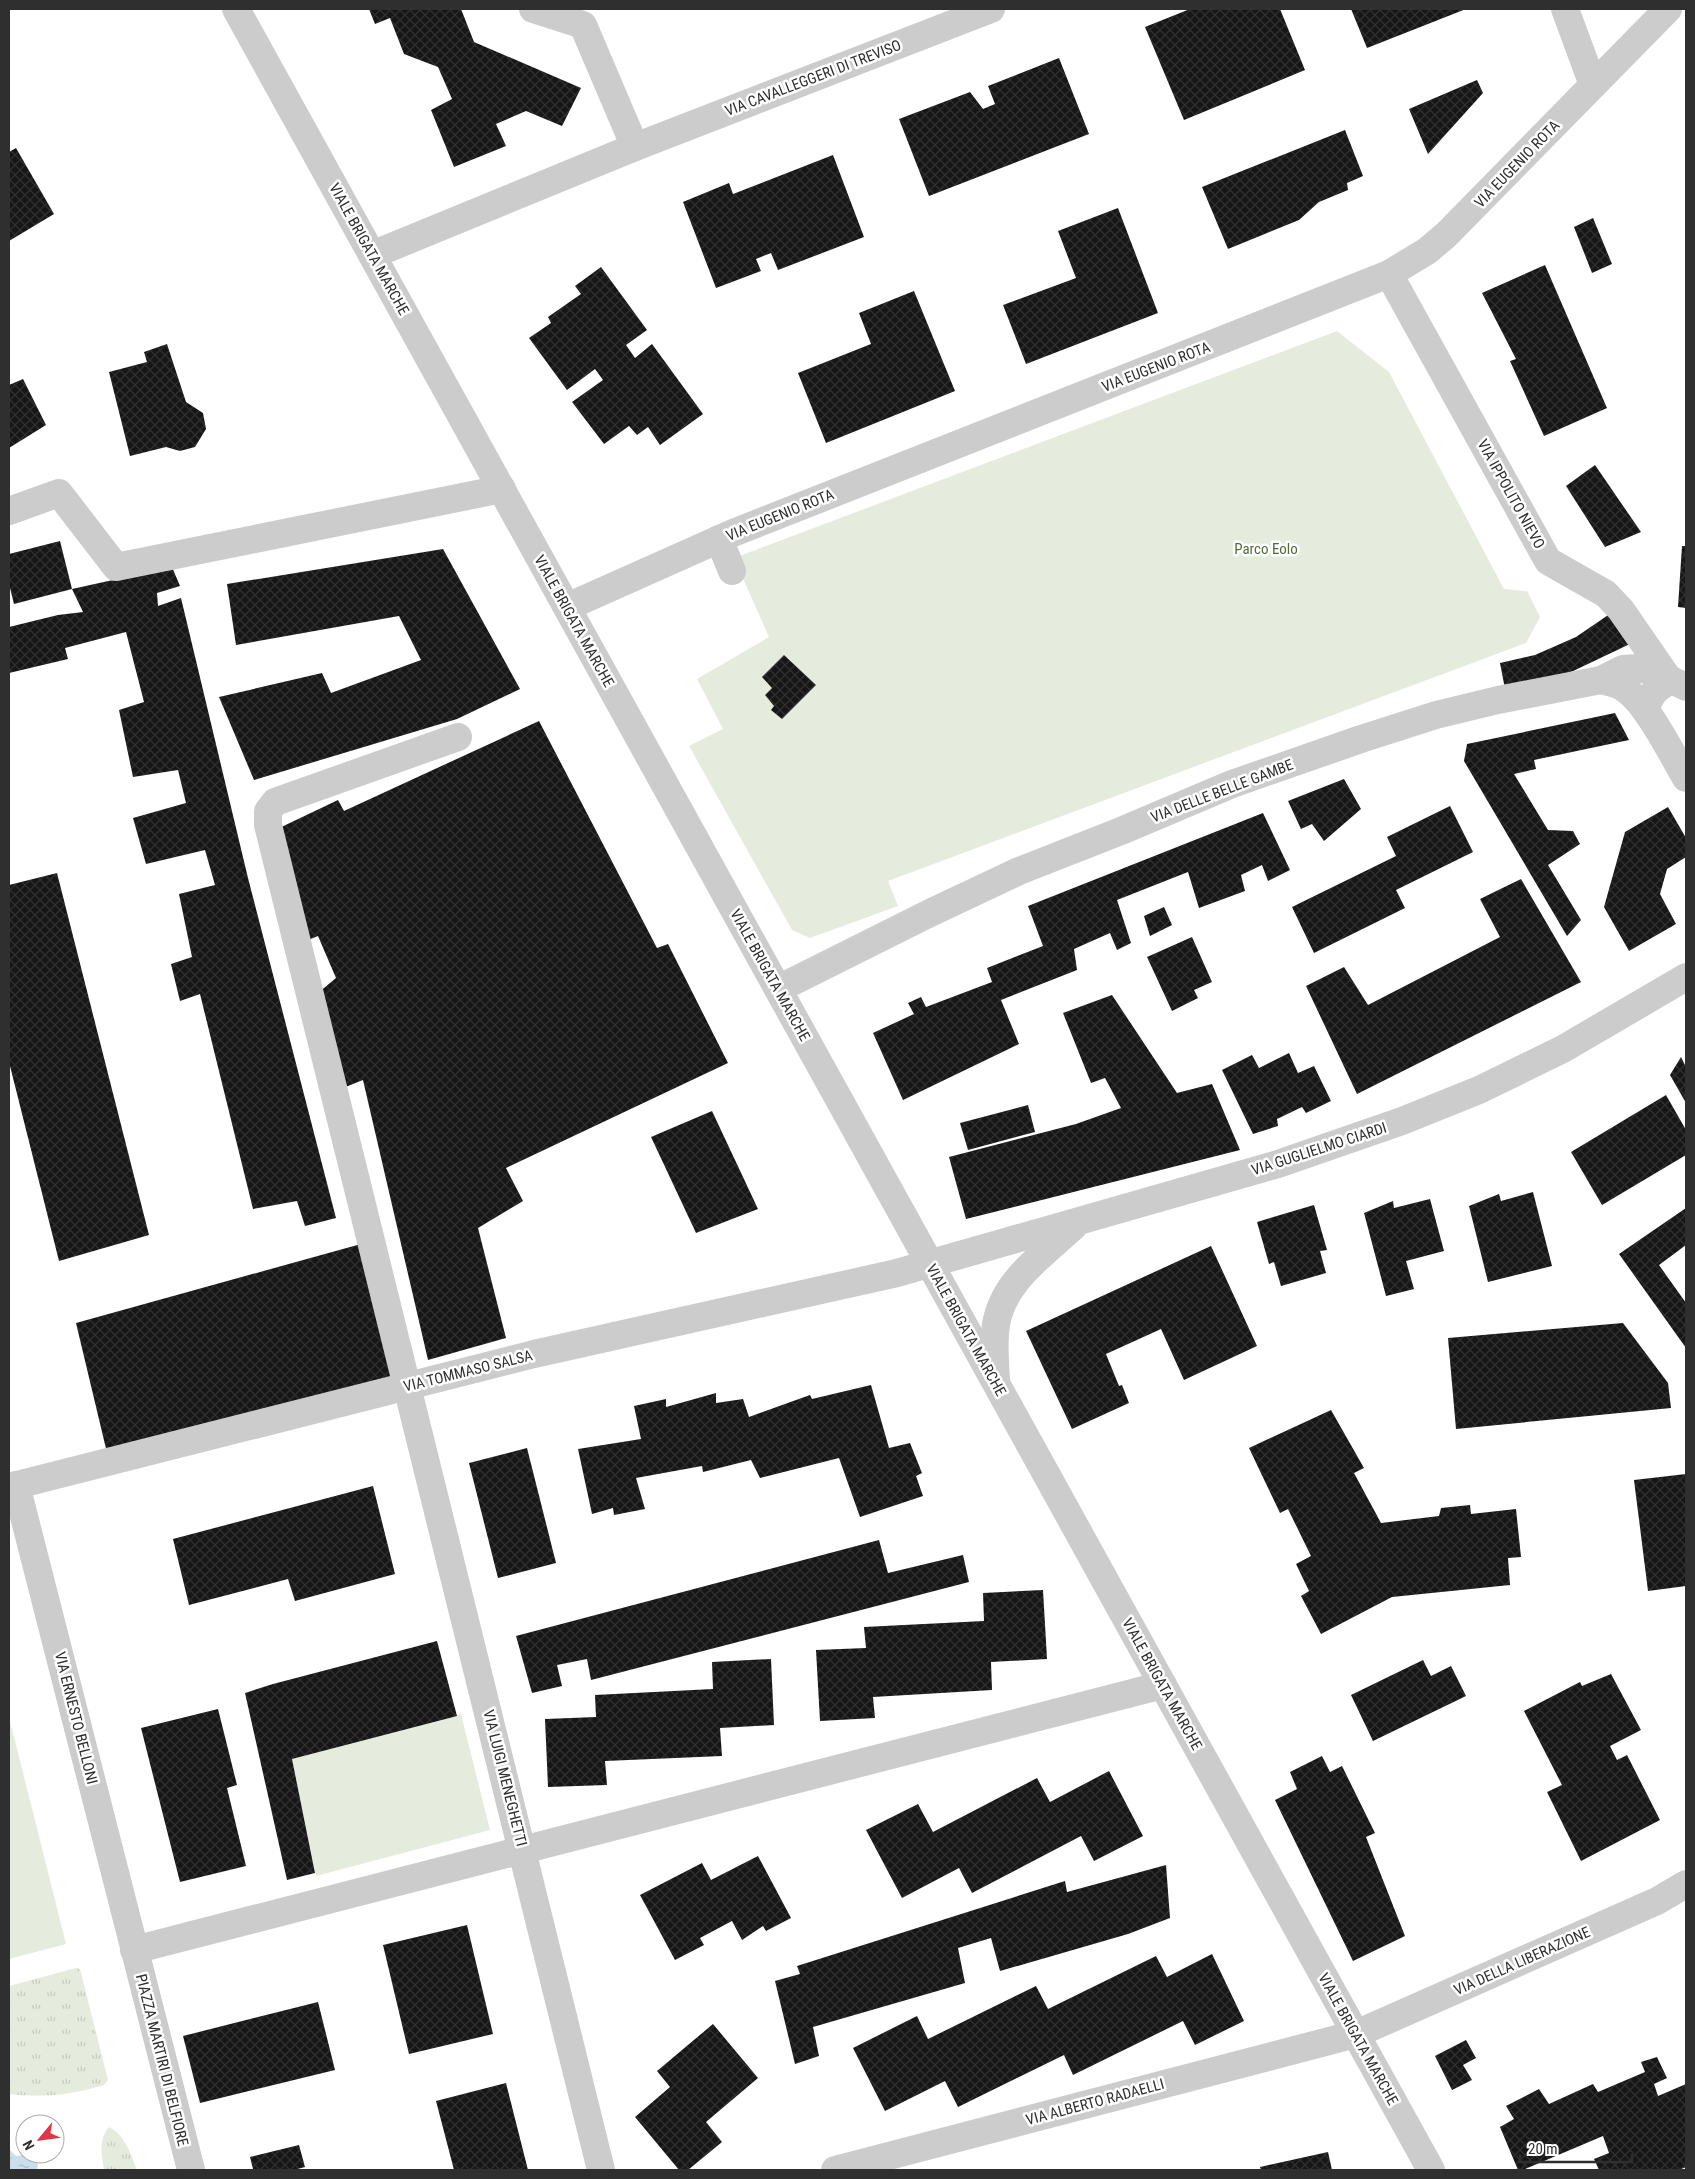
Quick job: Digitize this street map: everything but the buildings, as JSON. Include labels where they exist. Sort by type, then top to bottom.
[{"type":"street","name":"VIALE BRIGATA MARCHE","points":[[236,9],[1431,2170]]},
{"type":"street","points":[[533,9],[583,25],[635,147]]},
{"type":"street","name":"VIA CAVALLEGGERI DI TREVISO","points":[[372,255],[635,147],[991,9]]},
{"type":"street","points":[[1565,9],[1593,84]]},
{"type":"street","name":"VIA EUGENIO ROTA","points":[[567,607],[719,540],[1390,274],[1427,251],[1446,236],[1668,9]]},
{"type":"street","name":"VIA IPPOLITO NIEVO","points":[[1390,274],[1548,561],[1606,594],[1622,610],[1678,684]]},
{"type":"street","points":[[9,511],[59,493],[116,567],[502,489]]},
{"type":"street","points":[[719,540],[732,571]]},
{"type":"street","name":"VIA DELLE BELLE GAMBE","points":[[778,989],[930,913],[1020,872],[1232,784],[1436,715],[1498,700],[1601,680],[1623,669],[1638,668],[1655,672],[1678,684]]},
{"type":"street","points":[[1601,680],[1620,686],[1634,696],[1645,710],[1686,778]]},
{"type":"street","points":[[1645,710],[1650,694],[1658,686],[1678,684]]},
{"type":"street","name":"VIA LUIGI MENEGHETTI","points":[[458,737],[275,802],[268,811],[268,825],[601,2170]]},
{"type":"street","name":"VIA GUGLIELMO CIARDI","points":[[930,1264],[1278,1164],[1402,1121],[1479,1090],[1563,1049],[1686,977]]},
{"type":"street","points":[[996,1383],[995,1332],[998,1313],[1006,1294],[1019,1276],[1077,1223]]},
{"type":"street","name":"VIA TOMMASO SALSA","points":[[13,1486],[534,1354],[898,1274],[930,1264]]},
{"type":"street","name":"VIA ERNESTO BELLONI","points":[[13,1486],[134,1950]]},
{"type":"street","points":[[134,1950],[1163,1685]]},
{"type":"street","name":"VIA DELLA LIBERAZIONE","points":[[1356,2034],[1657,1901],[1686,1884]]},
{"type":"street","name":"PIAZZA MARTIRI DI BELFIORE","points":[[134,1950],[190,2170]]},
{"type":"street","name":"VIA ALBERTO RADAELLI","points":[[835,2170],[1356,2034]]},
{"type":"green space","name":"Parco Eolo","points":[[1337,331],[1389,372],[1504,589],[1527,591],[1540,617],[1526,643],[888,881],[898,906],[810,938],[792,930],[689,746],[723,729],[697,679],[769,637],[734,558]]},
{"type":"green space","points":[[461,1714],[490,1830],[316,1876],[292,1759]]},
{"type":"green space","points":[[9,1717],[66,1944],[9,1959]]},
{"type":"green space","points":[[76,1968],[80,1969],[108,2080],[104,2085],[68,2093],[45,2096],[9,2094],[9,1986]]},
{"type":"green space","points":[[109,2127],[115,2130],[123,2140],[130,2151],[137,2170],[104,2170],[102,2142]]},
{"type":"water","points":[[9,2149],[15,2155],[15,2164],[38,2164],[37,2170],[9,2170]]}]
